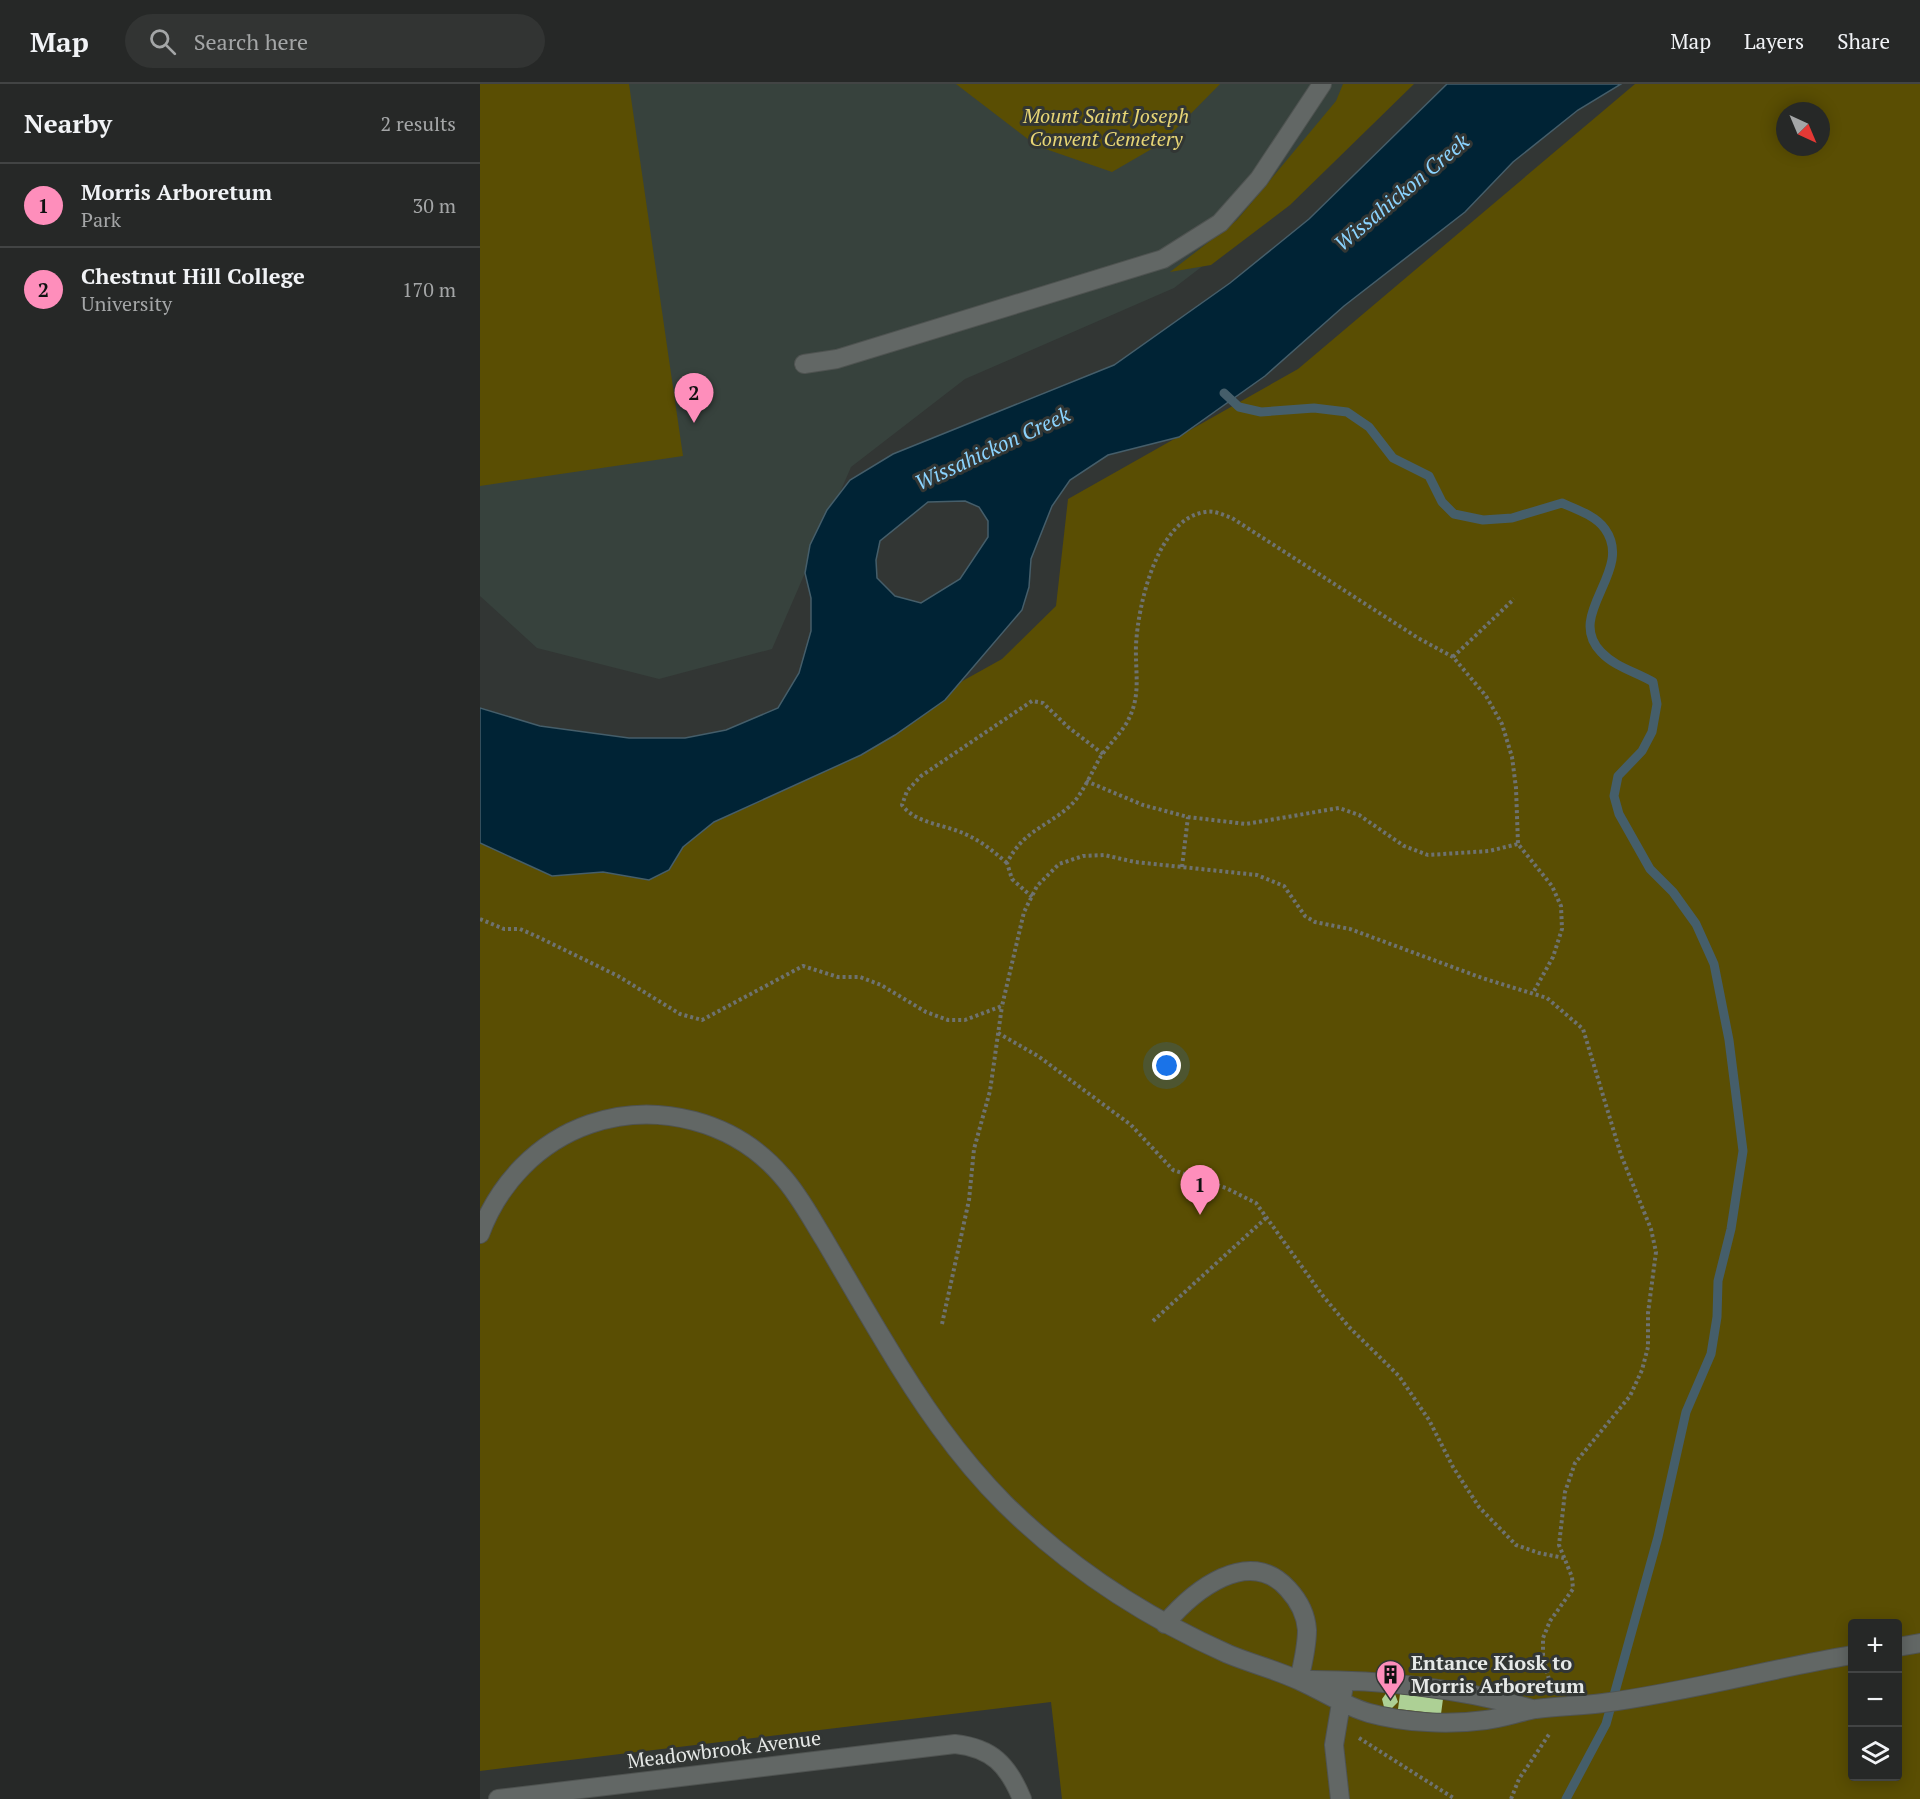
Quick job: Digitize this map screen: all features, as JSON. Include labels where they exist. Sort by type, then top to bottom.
[{"type":"street","points":[[804,364],[837,358],[1163,259],[1220,223],[1259,179],[1322,84]]},
{"type":"street","points":[[480,1234],[487,1216],[512,1178],[531,1158],[553,1141],[577,1129],[622,1116],[657,1114],[683,1118],[730,1134],[768,1161],[796,1193],[915,1392],[946,1437],[977,1474],[1038,1535],[1068,1560],[1123,1599],[1165,1624],[1235,1657],[1299,1680],[1368,1713],[1457,1723],[1490,1720],[1534,1709],[1626,1700],[1848,1655]]},
{"type":"street","points":[[1165,1624],[1191,1597],[1210,1583],[1233,1574],[1251,1571],[1271,1576],[1285,1585],[1304,1612],[1306,1647],[1299,1680]]},
{"type":"street","points":[[1902,1646],[1920,1643]]},
{"type":"street","points":[[1299,1680],[1345,1680],[1491,1697],[1534,1709]]},
{"type":"street","points":[[1340,1799],[1334,1745],[1336,1722],[1345,1680]]},
{"type":"street","name":"Meadowbrook Avenue","points":[[498,1799],[955,1743],[975,1746],[988,1752],[1015,1781],[1022,1799]]},
{"type":"path","points":[[1007,863],[1015,847],[1031,831],[1071,805],[1103,754],[1125,725],[1136,705],[1139,678],[1137,636],[1152,570],[1166,539],[1185,521],[1204,512],[1216,512],[1232,518],[1418,638],[1453,657],[1486,696],[1502,724],[1514,767],[1518,844],[1552,885],[1561,906],[1562,929],[1553,957],[1533,993]]},
{"type":"path","points":[[1453,657],[1514,599]]},
{"type":"path","points":[[1032,897],[1012,879],[1007,863],[987,845],[962,832],[909,815],[902,805],[907,791],[921,776],[1032,701],[1043,703],[1068,727],[1103,754]]},
{"type":"path","points":[[1086,781],[1143,805],[1188,817],[1246,824],[1339,808],[1359,815],[1404,846],[1428,855],[1489,851],[1518,844]]},
{"type":"path","points":[[1182,867],[1188,817]]},
{"type":"path","points":[[942,1324],[967,1212],[974,1149],[990,1091],[1002,1006],[1024,912],[1037,886],[1059,864],[1083,856],[1104,855],[1257,875],[1284,886],[1305,916],[1314,922],[1350,929],[1482,978],[1547,998],[1583,1029],[1592,1050],[1621,1155],[1652,1229],[1656,1252],[1648,1347],[1642,1370],[1630,1395],[1575,1463],[1565,1492],[1559,1545],[1572,1577],[1573,1589],[1550,1621],[1543,1638],[1543,1657],[1553,1693]]},
{"type":"path","points":[[480,919],[504,929],[520,929],[536,936],[618,976],[680,1014],[702,1020],[803,966],[838,977],[860,977],[881,985],[926,1012],[948,1020],[965,1020],[1002,1006]]},
{"type":"path","points":[[998,1033],[1038,1056],[1131,1125],[1173,1170],[1245,1196],[1256,1203],[1323,1296],[1349,1327],[1399,1376],[1430,1420],[1453,1467],[1479,1507],[1516,1545],[1539,1554],[1564,1558]]},
{"type":"path","points":[[1153,1321],[1266,1217]]},
{"type":"path","points":[[1336,1722],[1455,1799]]},
{"type":"path","points":[[1511,1799],[1519,1779],[1548,1738],[1554,1724]]},
{"type":"shaded area","points":[[480,84],[1401,84],[1260,222],[1174,288],[965,379],[851,467],[772,649],[659,679],[537,648],[480,596]]},
{"type":"green space","points":[[480,84],[629,84],[683,456],[480,486]]},
{"type":"green space","name":"Mount Saint Joseph Convent Cemetery","points":[[956,84],[1220,84],[1162,143],[1112,172],[1037,146]]},
{"type":"green space","points":[[1343,84],[1414,84],[1290,205],[1211,265],[1170,272],[1237,220],[1336,101]]},
{"type":"green space","points":[[1635,84],[1920,84],[1920,1799],[1062,1799],[1051,1702],[480,1771],[480,766],[860,738],[1002,659],[1056,606],[1068,499],[1298,369]]},
{"type":"water","name":"Wissahickon Creek","points":[[1447,84],[1621,84],[1578,110],[1513,162],[1465,212],[1344,306],[1265,376],[1179,437],[1108,455],[1070,480],[1052,506],[1031,559],[1029,587],[1022,610],[945,700],[895,735],[861,755],[714,822],[683,847],[669,870],[649,880],[603,872],[552,876],[480,843],[480,708],[540,726],[629,738],[685,738],[726,730],[778,708],[799,673],[811,631],[811,598],[805,573],[810,545],[827,510],[850,480],[893,454],[1114,365],[1230,283],[1309,219]],"holes":[[[965,501],[979,507],[988,521],[988,537],[960,579],[921,603],[895,596],[877,578],[876,560],[880,541],[928,502]]]},
{"type":"building","name":"Entance Kiosk to Morris Arboretum","points":[[1387,1692],[1395,1694],[1398,1702],[1392,1708],[1384,1707],[1382,1699]]},
{"type":"building","points":[[1400,1694],[1443,1699],[1441,1714],[1398,1709]]},
{"type":"waterway","points":[[1224,393],[1239,407],[1261,412],[1314,408],[1347,412],[1369,427],[1393,458],[1429,476],[1442,502],[1454,514],[1483,520],[1512,518],[1562,503],[1591,517],[1605,529],[1612,545],[1612,561],[1590,623],[1592,638],[1601,652],[1613,662],[1653,682],[1657,704],[1652,732],[1642,751],[1618,776],[1614,796],[1619,814],[1650,869],[1673,892],[1696,924],[1714,964],[1729,1040],[1743,1151],[1731,1229],[1718,1281],[1717,1317],[1711,1354],[1686,1412],[1658,1537],[1606,1724],[1566,1799]]},
{"type":"place","name":"Chestnut Hill College","points":[[694,423]]},
{"type":"place","name":"Morris Arboretum","points":[[1200,1215]]},
{"type":"place","name":"Entance Kiosk to Morris Arboretum","points":[[1390,1700]]}]
